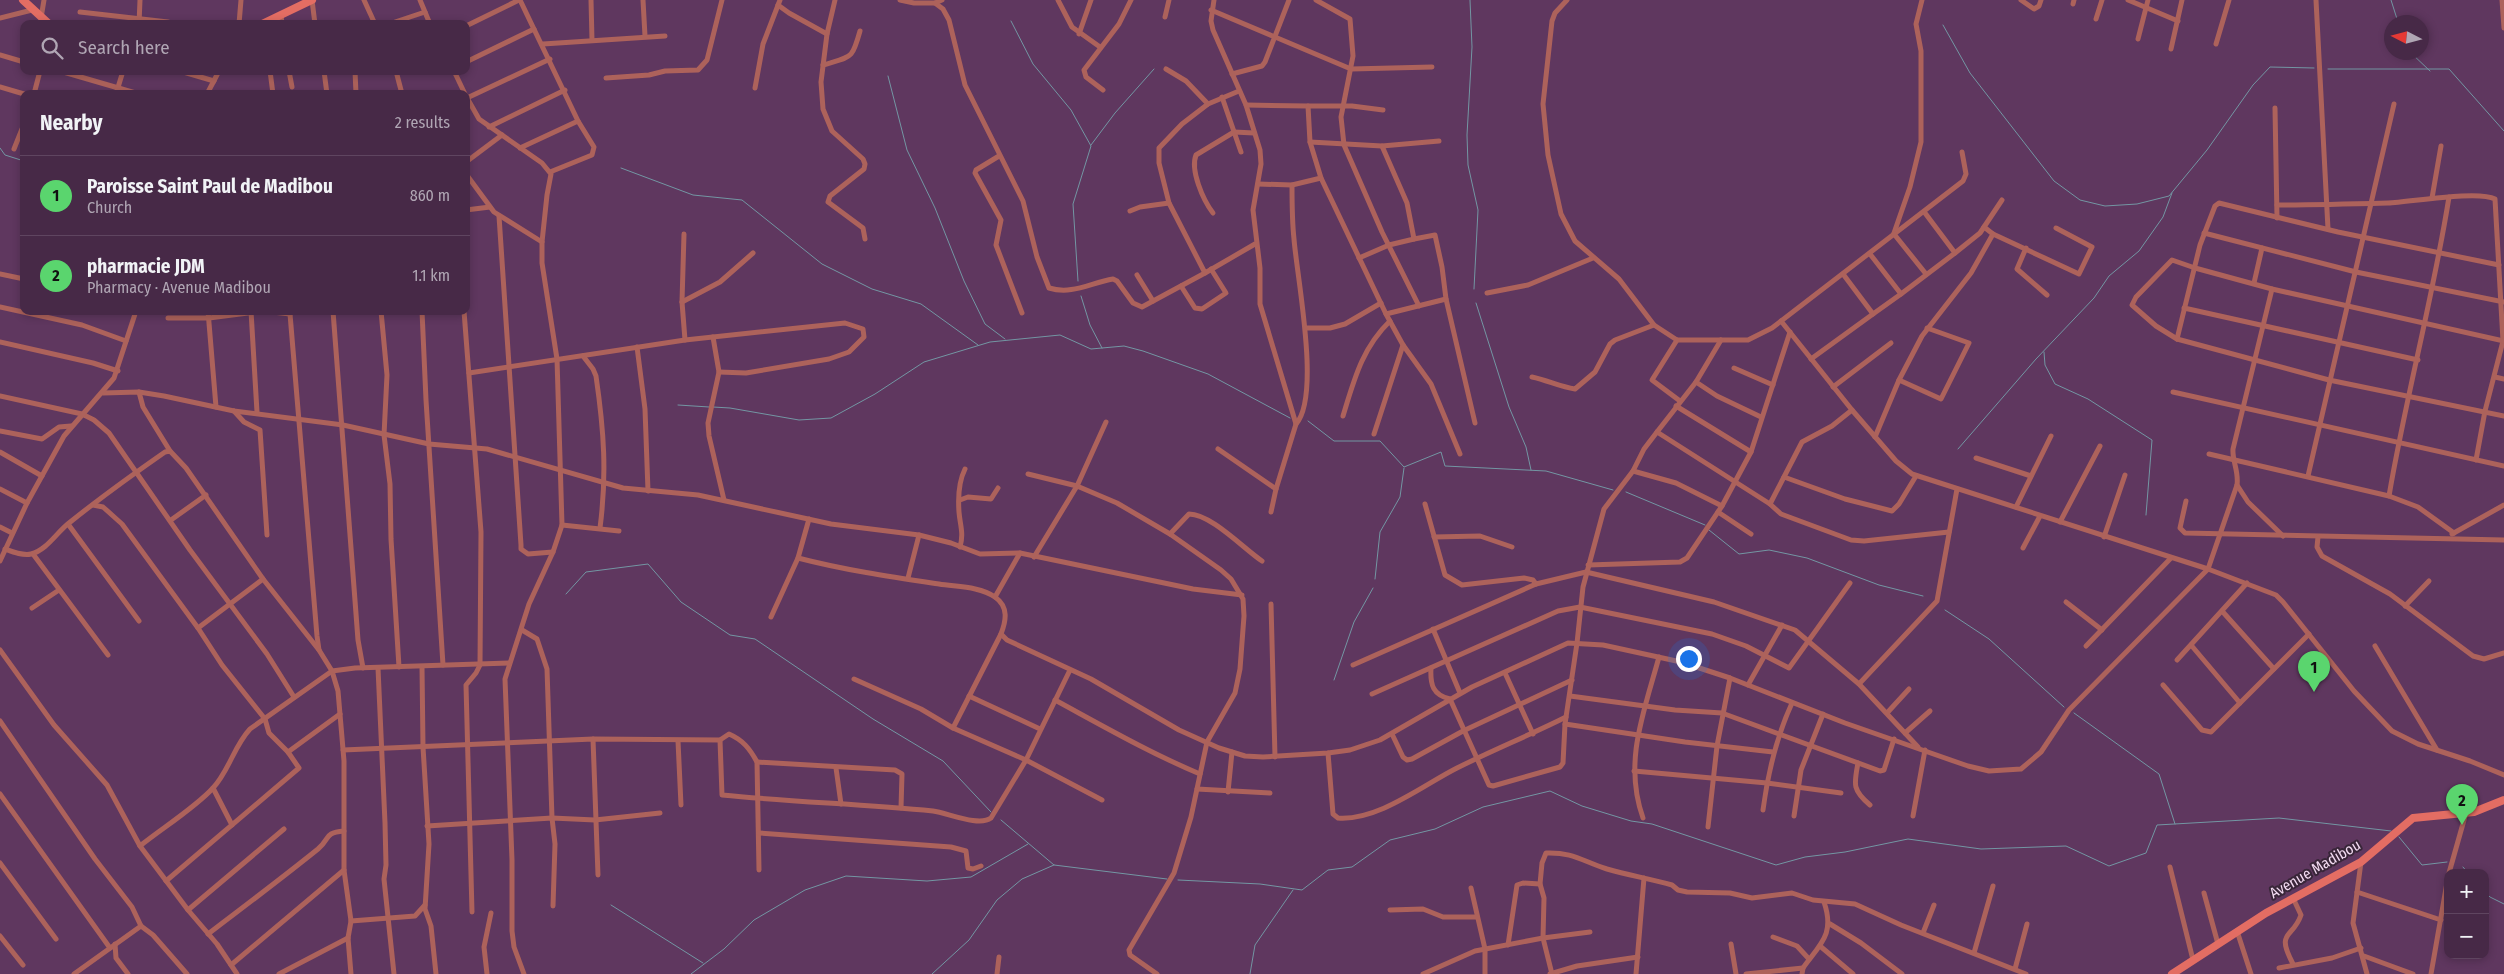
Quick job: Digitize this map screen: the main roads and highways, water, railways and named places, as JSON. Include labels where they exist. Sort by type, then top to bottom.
[{"type":"waterway","points":[[1470,0],[1472,47],[1467,135],[1468,165],[1478,210],[1474,289]]},
{"type":"waterway","points":[[2391,0],[2396,15]]},
{"type":"waterway","points":[[1011,21],[1033,64],[1071,110],[1091,146],[1073,204],[1078,281]]},
{"type":"waterway","points":[[1943,25],[1970,73],[2054,181],[2080,200],[2105,206],[2137,204],[2169,196],[2207,150],[2253,85],[2270,67],[2314,68]]},
{"type":"waterway","points":[[2418,60],[2430,71]]},
{"type":"waterway","points":[[1091,145],[1115,113],[1154,69]]},
{"type":"waterway","points":[[2328,69],[2449,69],[2504,131]]},
{"type":"waterway","points":[[888,76],[907,150],[935,208],[964,281],[985,324],[1005,339]]},
{"type":"waterway","points":[[0,148],[5,155],[20,160]]},
{"type":"waterway","points":[[621,168],[693,195],[742,200],[822,264],[872,289],[921,304],[978,345]]},
{"type":"waterway","points":[[1958,449],[2036,359],[2094,298],[2109,276],[2139,251],[2163,217],[2172,193]]},
{"type":"waterway","points":[[1081,296],[1090,325],[1102,348]]},
{"type":"waterway","points":[[1476,303],[1509,407],[1526,447],[1531,470]]},
{"type":"waterway","points":[[713,407],[730,408],[799,420],[831,418],[875,394],[924,362],[990,342],[1060,335],[1091,349],[1124,346],[1143,351],[1208,374],[1290,418]]},
{"type":"waterway","points":[[2044,352],[2045,365],[2055,384],[2088,399],[2152,440],[2146,515]]},
{"type":"waterway","points":[[678,405],[709,407]]},
{"type":"waterway","points":[[1308,421],[1334,441],[1380,441],[1404,467],[1441,452],[1445,466],[1546,471],[1613,490]]},
{"type":"waterway","points":[[1375,579],[1380,532],[1400,497],[1404,468]]},
{"type":"waterway","points":[[1626,492],[1705,525]]},
{"type":"waterway","points":[[1709,530],[1739,554],[1769,550],[1807,558],[1879,585],[1923,596]]},
{"type":"waterway","points":[[566,594],[586,572],[648,564],[681,602],[730,635],[755,639],[873,719],[943,761],[991,812]]},
{"type":"waterway","points":[[1334,680],[1354,622],[1373,588]]},
{"type":"waterway","points":[[1945,610],[1989,639],[2064,707]]},
{"type":"waterway","points":[[2074,713],[2159,774],[2175,824]]},
{"type":"waterway","points":[[1178,880],[1260,884],[1302,890],[1328,870],[1352,867],[1390,840],[1435,829],[1483,807],[1550,791],[1582,806],[1631,821],[1652,824],[1776,865],[1805,857],[1845,852],[1908,839],[1981,849],[2066,846],[2109,866],[2146,853],[2157,825],[2279,818],[2391,831]]},
{"type":"waterway","points":[[1001,820],[1054,865],[1167,879]]},
{"type":"waterway","points":[[2399,837],[2422,865],[2447,862]]},
{"type":"waterway","points":[[691,974],[724,949],[754,920],[805,890],[846,876],[927,881],[971,877],[1028,844]]},
{"type":"waterway","points":[[932,974],[969,940],[997,900],[1022,879],[1054,865]]},
{"type":"waterway","points":[[1250,974],[1255,945],[1293,890]]},
{"type":"waterway","points":[[2489,896],[2504,904]]},
{"type":"waterway","points":[[611,905],[703,963]]},
{"type":"place","name":"Paroisse Saint Paul de Madibou","points":[[2314,692]]},
{"type":"place","name":"pharmacie JDM","points":[[2462,825]]}]
